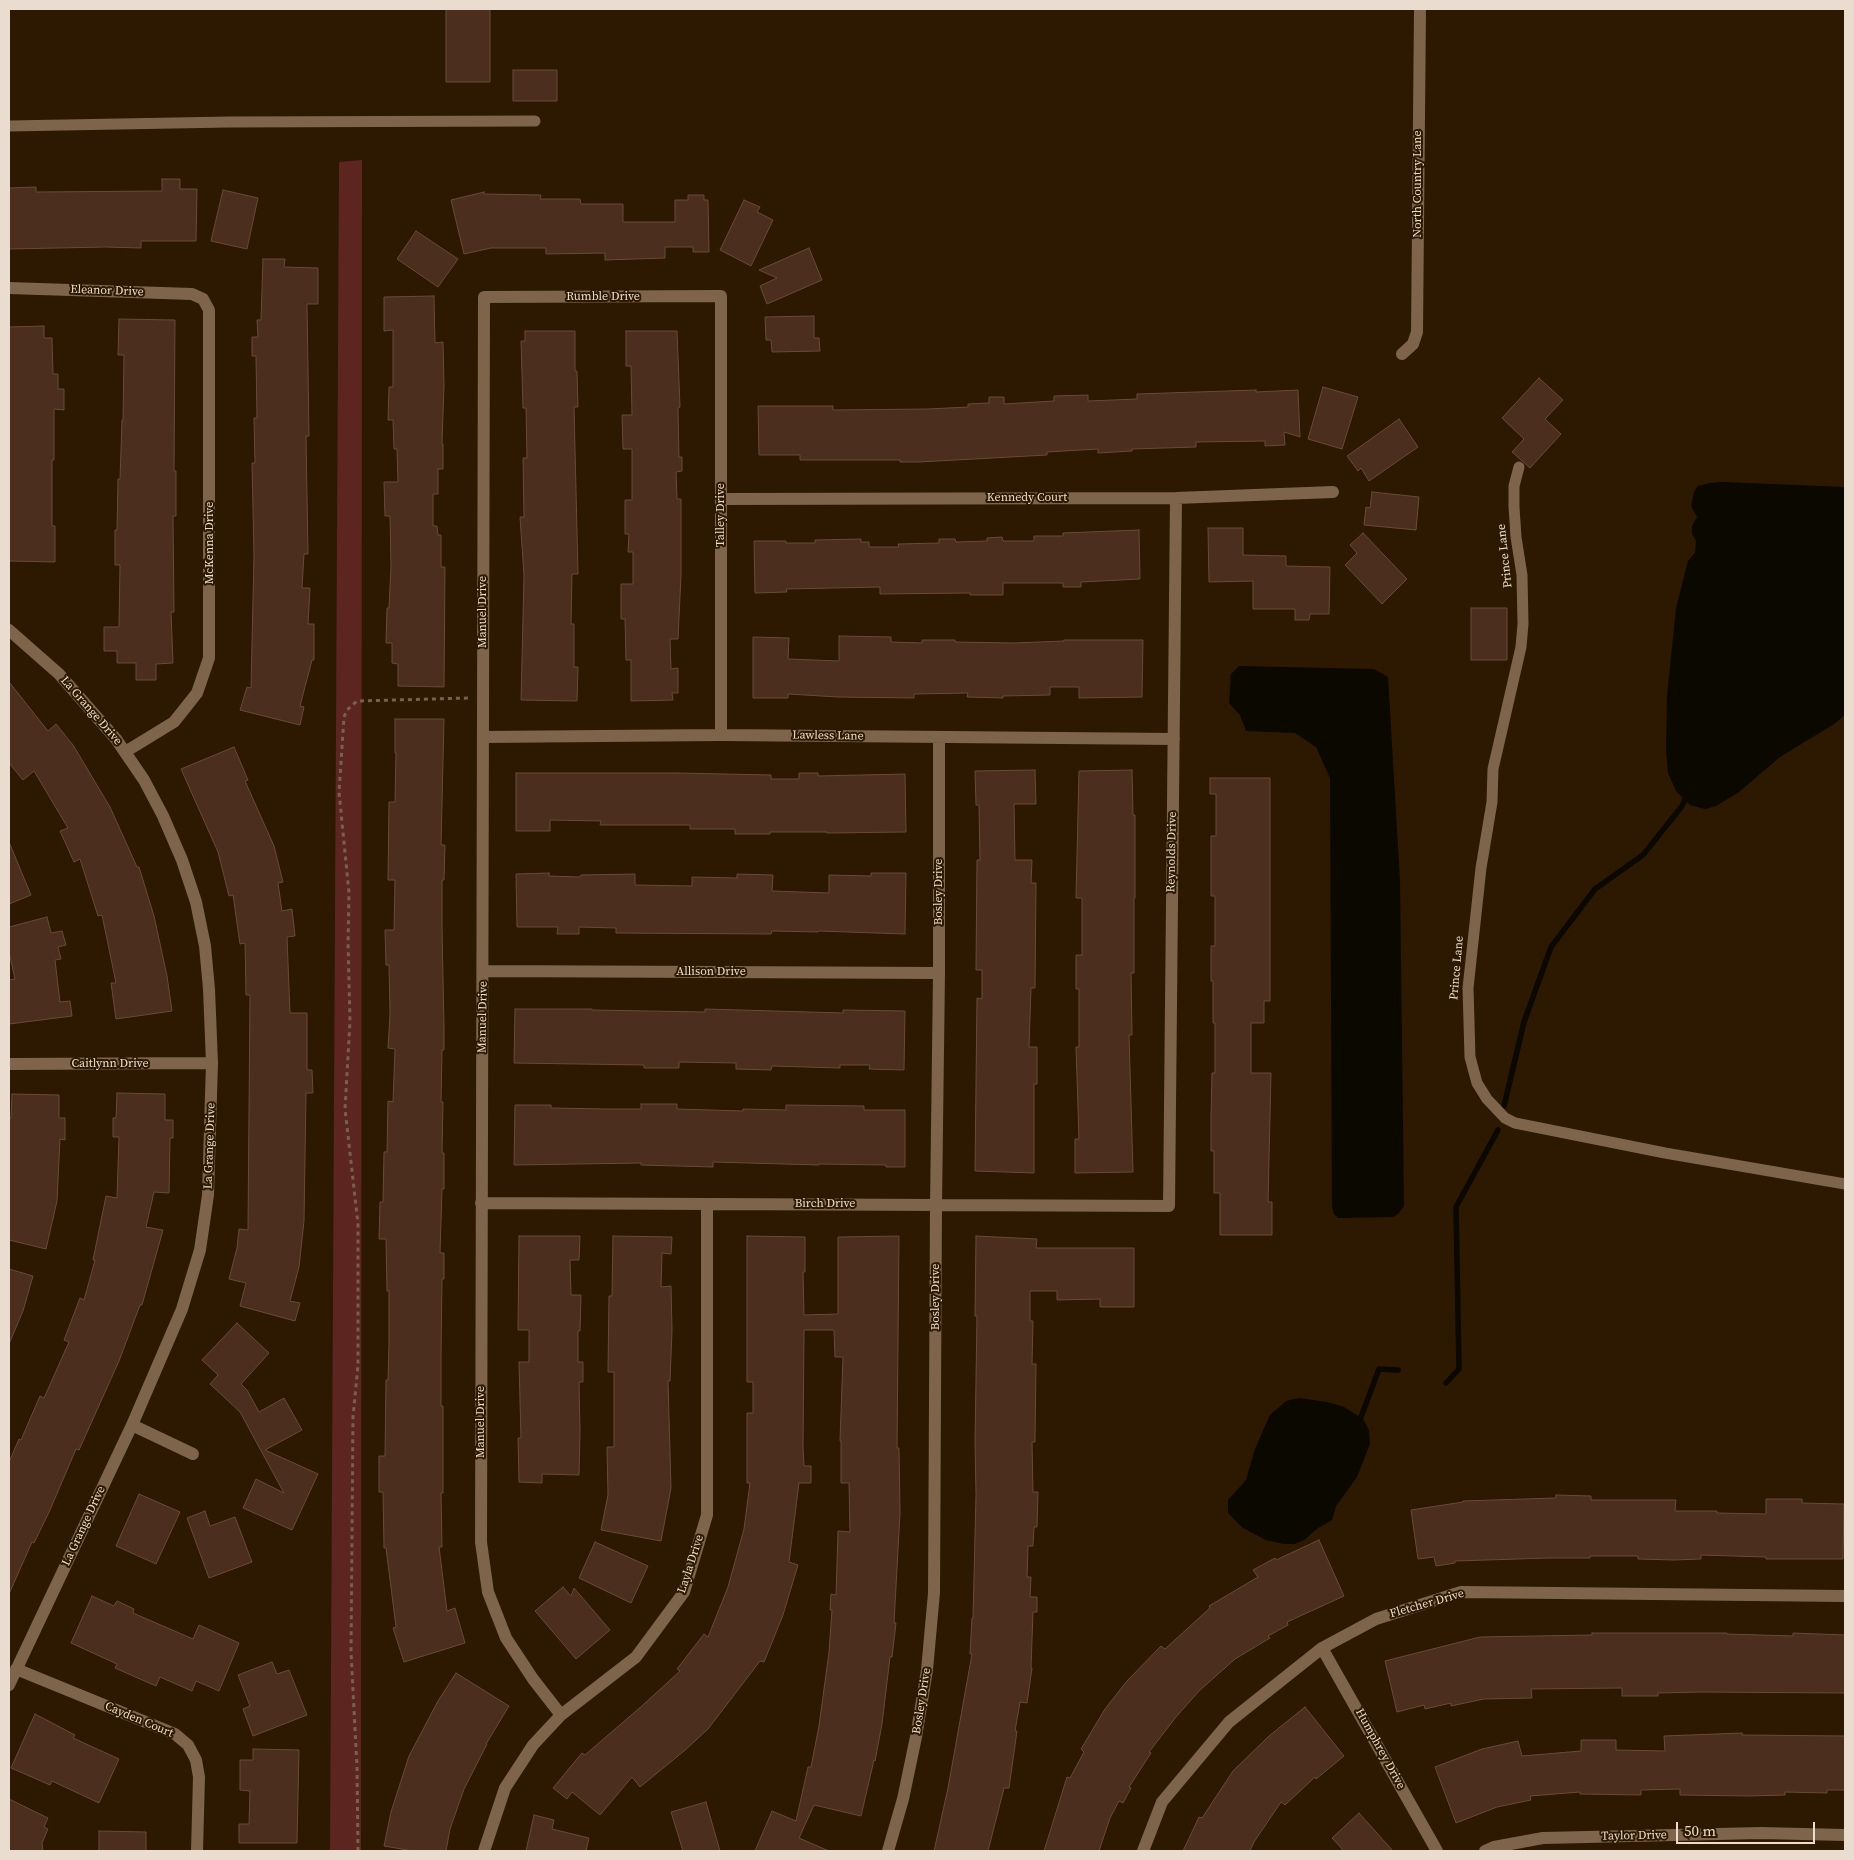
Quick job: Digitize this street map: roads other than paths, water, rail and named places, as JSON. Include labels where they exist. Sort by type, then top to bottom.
[{"type":"street","name":"North Country Lane","points":[[1402,354],[1413,344],[1417,332],[1420,9]]},
{"type":"street","name":"Eleanor Drive","points":[[9,288],[192,294],[203,299]]},
{"type":"street","name":"Rumble Drive","points":[[484,297],[721,296]]},
{"type":"street","name":"Talley Drive","points":[[721,296],[721,735]]},
{"type":"street","name":"Manuel Drive","points":[[484,297],[481,1542],[488,1592],[506,1638],[533,1679],[561,1715]]},
{"type":"street","name":"McKenna Drive","points":[[125,752],[174,722],[196,693],[209,658],[210,317],[207,304],[203,299]]},
{"type":"street","name":"Kennedy Court","points":[[721,499],[1176,498],[1333,492]]},
{"type":"street","name":"Reynolds Drive","points":[[1169,1206],[1176,498]]},
{"type":"street","name":"La Grange Drive","points":[[9,630],[64,680],[116,739],[144,780],[163,816],[182,860],[196,902],[205,946],[212,1063],[208,1195],[200,1250],[182,1309],[132,1425],[9,1685]]},
{"type":"street","name":"Lawless Lane","points":[[483,737],[721,735],[1174,739]]},
{"type":"street","name":"Bosley Drive","points":[[888,1851],[903,1799],[916,1737],[927,1670],[934,1593],[936,1204],[940,973],[939,737]]},
{"type":"street","name":"Allison Drive","points":[[483,972],[940,973]]},
{"type":"street","name":"Caitlynn Drive","points":[[9,1064],[212,1063]]},
{"type":"street","name":"Birch Drive","points":[[481,1203],[1169,1206]]},
{"type":"street","name":"Layla Drive","points":[[484,1851],[505,1788],[532,1745],[561,1715],[636,1657],[684,1592],[707,1515],[707,1204]]},
{"type":"street","points":[[132,1425],[193,1454]]},
{"type":"street","name":"Fletcher Drive","points":[[1143,1851],[1162,1802],[1228,1722],[1322,1648],[1376,1619],[1461,1592],[1845,1596]]},
{"type":"street","name":"Humphrey Drive","points":[[1322,1648],[1437,1851]]},
{"type":"street","name":"Cayden Court","points":[[16,1669],[175,1734],[188,1746],[196,1760],[199,1777],[197,1851]]},
{"type":"street","name":"Taylor Drive","points":[[1485,1851],[1494,1847],[1543,1838],[1761,1834],[1845,1835]]},
{"type":"lane","points":[[9,126],[229,122],[535,121]]},
{"type":"lane","name":"Prince Lane","points":[[1519,467],[1514,486],[1514,507],[1516,537],[1522,575],[1523,624],[1521,647],[1493,769],[1492,802],[1481,868],[1468,988],[1470,1057],[1477,1083],[1487,1099],[1505,1118],[1515,1124],[1665,1153],[1845,1184]]},
{"type":"waterway","points":[[1504,1106],[1524,1022],[1551,947],[1595,889],[1643,855],[1682,806],[1687,795]]},
{"type":"waterway","points":[[1446,1383],[1459,1369],[1456,1207],[1498,1130]]},
{"type":"waterway","points":[[1358,1425],[1379,1369],[1398,1370]]}]
